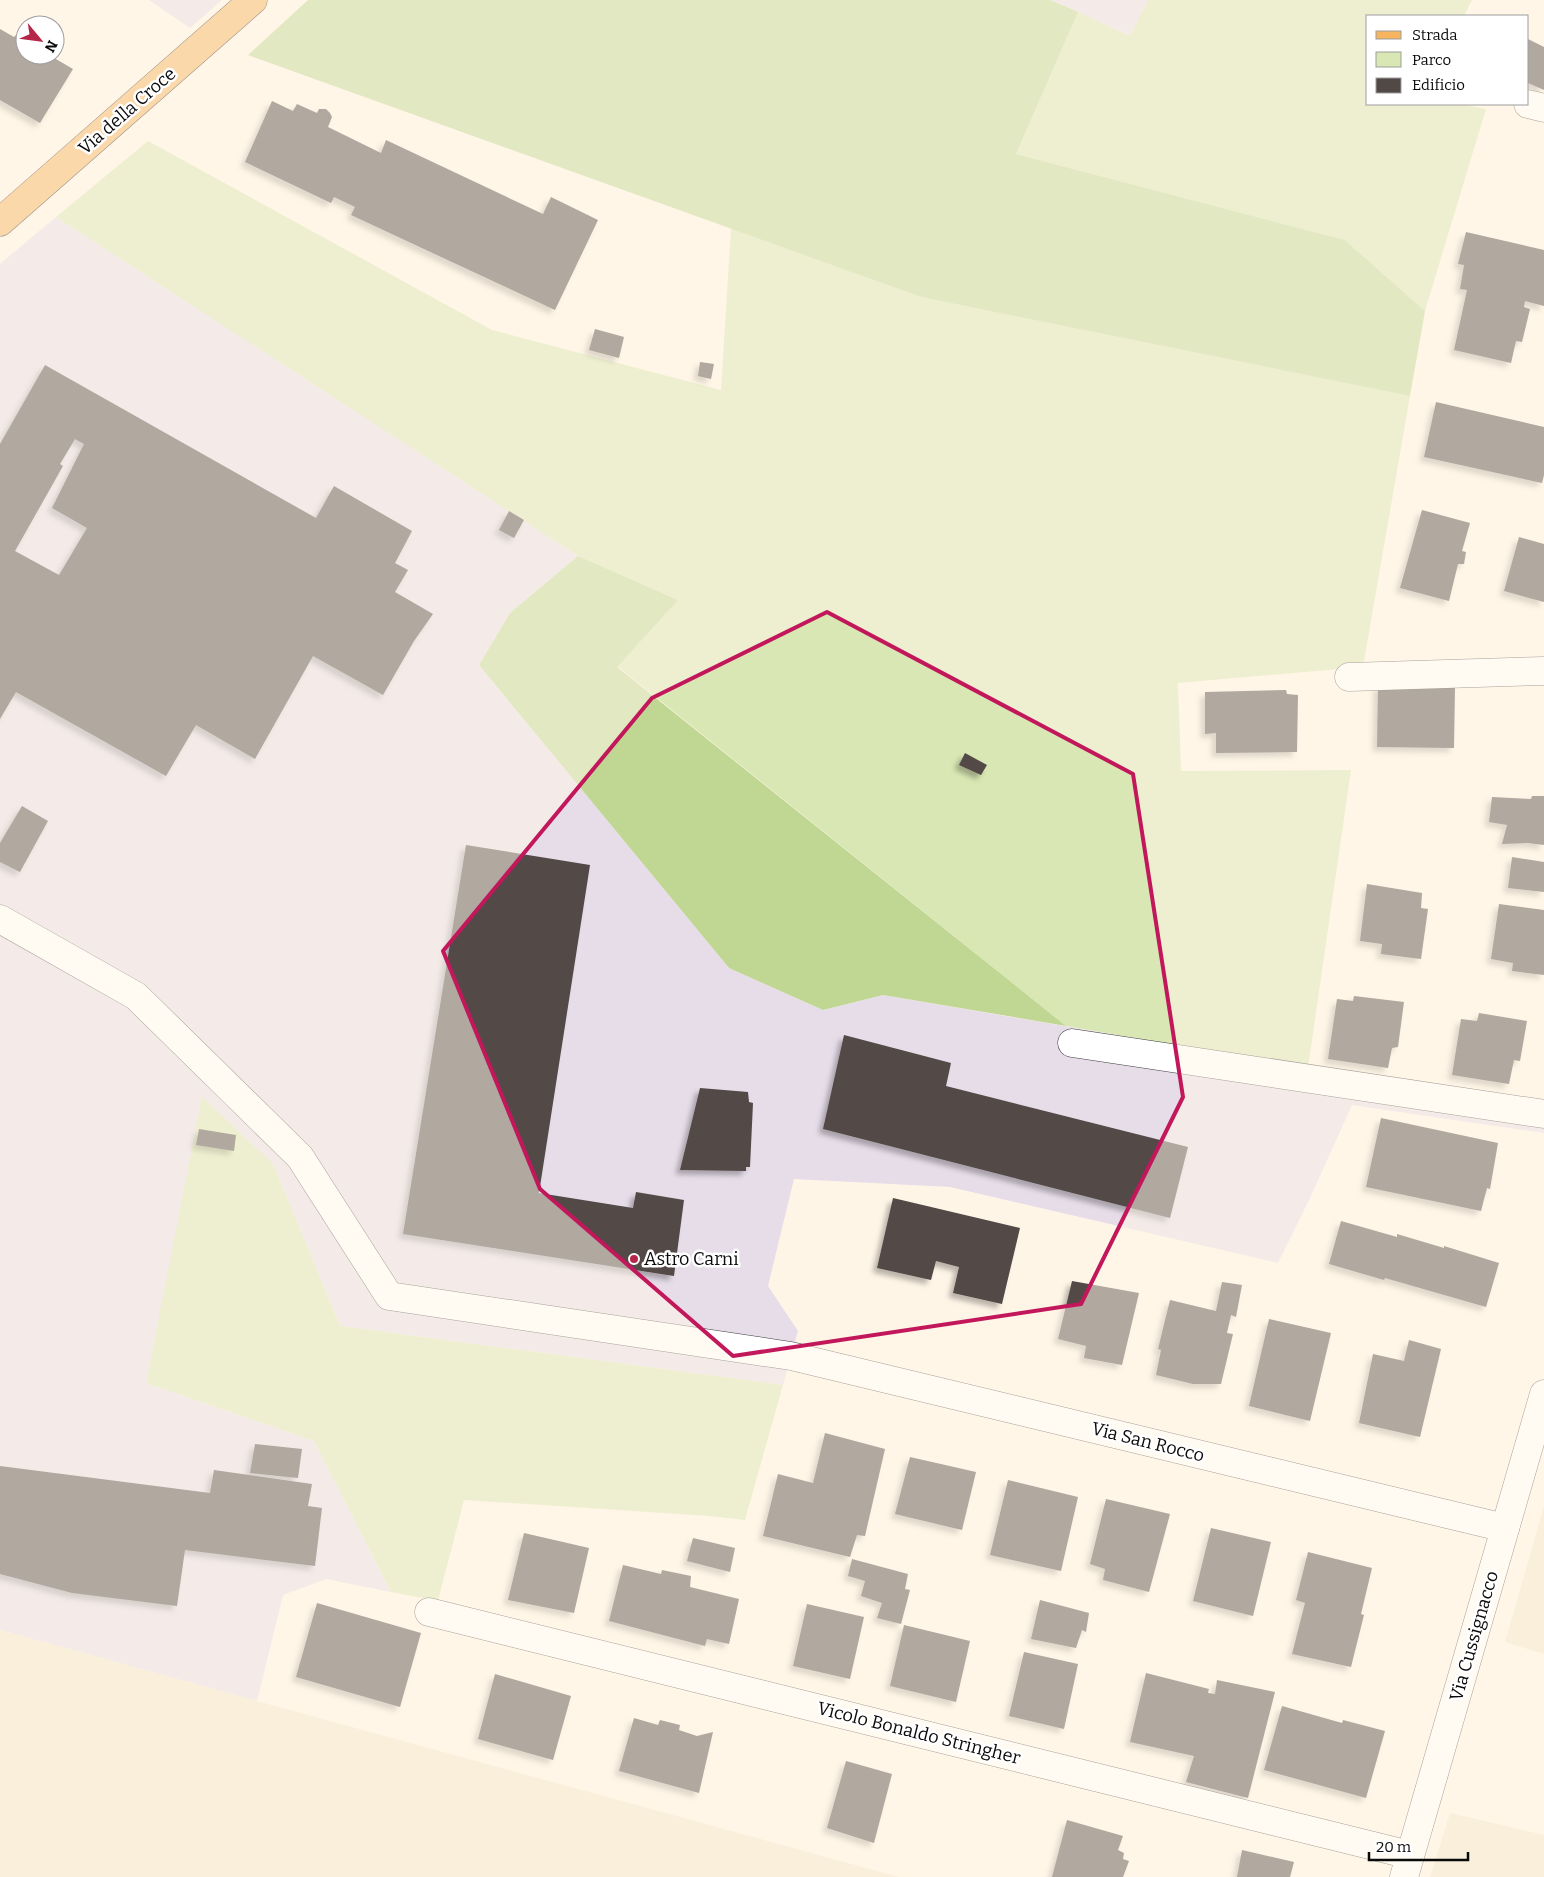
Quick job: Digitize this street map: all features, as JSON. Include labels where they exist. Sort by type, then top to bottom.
[{"type":"main road","name":"Via della Croce","points":[[0,222],[253,0]]},
{"type":"street","points":[[1529,104],[1544,108]]},
{"type":"street","points":[[1349,678],[1544,671]]},
{"type":"street","name":"Via San Rocco","points":[[0,919],[136,996],[300,1157],[389,1296],[791,1356],[1505,1528]]},
{"type":"street","points":[[1072,1043],[1544,1114]]},
{"type":"street","name":"Via Cussignacco","points":[[1407,1866],[1544,1394]]},
{"type":"street","name":"Vicolo Bonaldo Stringher","points":[[429,1612],[1407,1866]]},
{"type":"highlighted area","points":[[827,612],[1133,774],[1183,1097],[1081,1304],[733,1356],[540,1189],[443,951],[652,698]]},
{"type":"shaded area","points":[[149,0],[222,0],[190,28]]},
{"type":"shaded area","points":[[1050,0],[1148,0],[1131,36]]},
{"type":"shaded area","points":[[56,217],[578,556],[510,613],[479,665],[729,968],[823,1010],[883,995],[1308,1068],[1544,1106],[1544,1133],[1352,1105],[1278,1263],[950,1187],[794,1179],[768,1286],[798,1331],[783,1385],[340,1326],[273,1164],[146,1383],[314,1441],[391,1592],[326,1579],[283,1595],[257,1701],[0,1630],[0,264]]},
{"type":"shaded area","points":[[1544,1506],[1544,1654],[1505,1642]]},
{"type":"shaded area","points":[[0,1630],[257,1701],[899,1877],[0,1877]]},
{"type":"shaded area","points":[[1450,1813],[1544,1835],[1544,1877],[1430,1877]]},
{"type":"green space","points":[[308,0],[1050,0],[1078,12],[1016,154],[1345,240],[1425,311],[1410,396],[921,297],[248,55]]},
{"type":"green space","points":[[1148,0],[1472,0],[1464,15],[1366,15],[1366,105],[1465,105],[1486,109],[1425,311],[1345,240],[1016,154],[1078,12],[1130,36]]},
{"type":"green space","points":[[148,141],[492,330],[721,390],[731,228],[921,297],[1410,396],[1363,667],[1178,683],[1181,771],[1351,770],[1308,1068],[1066,1026],[617,666],[678,600],[578,556],[56,217]]},
{"type":"green space","points":[[578,556],[678,600],[617,667],[1066,1026],[883,995],[823,1010],[729,968],[479,665],[510,613]]},
{"type":"green space","points":[[202,1097],[273,1164],[340,1326],[783,1385],[745,1520],[464,1500],[438,1601],[391,1592],[314,1441],[146,1383]]},
{"type":"building","points":[[0,29],[15,36],[15,65],[65,64],[73,69],[40,123],[0,100]]},
{"type":"building","points":[[1529,40],[1544,47],[1544,90],[1529,83]]},
{"type":"building","points":[[272,101],[293,111],[297,104],[317,113],[319,109],[326,109],[332,117],[328,127],[381,153],[386,140],[543,214],[551,197],[598,220],[555,310],[351,215],[355,207],[334,197],[331,203],[245,162]]},
{"type":"building","points":[[1466,232],[1544,250],[1544,306],[1525,301],[1524,307],[1530,309],[1522,342],[1516,341],[1511,363],[1454,350],[1467,290],[1460,289],[1464,265],[1458,264]]},
{"type":"building","points":[[595,329],[624,337],[619,358],[589,350]]},
{"type":"building","points":[[700,362],[714,364],[711,379],[698,376]]},
{"type":"building","points":[[45,365],[316,518],[334,486],[412,531],[395,563],[408,570],[395,592],[433,614],[414,641],[383,695],[313,656],[255,759],[196,725],[166,776],[16,692],[0,719],[0,444]],"holes":[[[75,439],[84,444],[52,508],[87,528],[59,575],[15,551],[63,466],[60,464]]]},
{"type":"building","points":[[1436,402],[1544,427],[1544,475],[1542,483],[1424,457]]},
{"type":"building","points":[[1422,510],[1470,523],[1462,551],[1466,552],[1464,564],[1458,564],[1449,601],[1400,588]]},
{"type":"building","points":[[509,511],[524,520],[514,538],[499,530]]},
{"type":"building","points":[[1519,537],[1544,544],[1544,602],[1504,591]]},
{"type":"building","points":[[1378,685],[1455,687],[1454,748],[1377,747]]},
{"type":"building","points":[[1286,690],[1287,694],[1298,695],[1297,752],[1216,753],[1216,733],[1205,734],[1205,692]]},
{"type":"building","points":[[965,753],[987,765],[981,775],[959,765]]},
{"type":"building","points":[[1532,796],[1544,796],[1544,845],[1528,843],[1502,844],[1507,825],[1489,822],[1492,797],[1531,799]]},
{"type":"building","points":[[22,806],[48,821],[20,872],[0,862],[0,843]]},
{"type":"building","points":[[466,845],[590,865],[539,1193],[633,1208],[636,1192],[684,1200],[674,1276],[403,1234]]},
{"type":"building","points":[[1512,857],[1544,862],[1544,892],[1508,888]]},
{"type":"building","points":[[1367,884],[1422,893],[1421,908],[1428,909],[1421,959],[1381,954],[1382,944],[1360,941]]},
{"type":"building","points":[[1499,904],[1544,910],[1544,975],[1512,971],[1513,963],[1491,959]]},
{"type":"building","points":[[1354,996],[1404,1002],[1398,1047],[1392,1048],[1388,1068],[1328,1059],[1337,999],[1353,1001]]},
{"type":"building","points":[[1479,1013],[1527,1021],[1520,1061],[1514,1060],[1509,1084],[1452,1075],[1461,1019],[1477,1021]]},
{"type":"building","points":[[844,1035],[951,1063],[946,1086],[1188,1147],[1170,1218],[823,1129]]},
{"type":"building","points":[[700,1088],[748,1092],[749,1102],[753,1103],[750,1167],[746,1167],[746,1171],[680,1170]]},
{"type":"building","points":[[1381,1118],[1498,1143],[1490,1189],[1487,1188],[1481,1211],[1366,1187]]},
{"type":"building","points":[[199,1129],[236,1135],[234,1151],[196,1145]]},
{"type":"building","points":[[893,1198],[1020,1228],[1002,1304],[953,1293],[959,1267],[936,1261],[931,1280],[877,1268]]},
{"type":"building","points":[[1341,1221],[1397,1237],[1397,1234],[1444,1248],[1444,1246],[1499,1263],[1486,1307],[1329,1264]]},
{"type":"building","points":[[1072,1281],[1139,1293],[1122,1365],[1084,1358],[1086,1346],[1058,1339]]},
{"type":"building","points":[[1222,1282],[1242,1285],[1236,1317],[1231,1315],[1227,1333],[1233,1334],[1221,1384],[1193,1384],[1156,1375],[1161,1350],[1158,1349],[1170,1300],[1216,1311]]},
{"type":"building","points":[[1269,1319],[1331,1333],[1310,1421],[1249,1406]]},
{"type":"building","points":[[1409,1340],[1441,1349],[1420,1437],[1359,1423],[1373,1354],[1404,1361]]},
{"type":"building","points":[[825,1433],[885,1449],[865,1536],[857,1535],[850,1557],[763,1536],[778,1474],[813,1483]]},
{"type":"building","points":[[255,1444],[302,1449],[298,1478],[250,1473]]},
{"type":"building","points":[[910,1457],[976,1472],[962,1530],[895,1514]]},
{"type":"building","points":[[0,1466],[210,1493],[214,1470],[312,1484],[308,1506],[322,1508],[315,1566],[185,1550],[177,1606],[72,1593],[0,1574]]},
{"type":"building","points":[[1008,1480],[1078,1497],[1061,1571],[990,1555]]},
{"type":"building","points":[[1106,1499],[1170,1514],[1149,1592],[1103,1580],[1105,1569],[1090,1564]]},
{"type":"building","points":[[1211,1528],[1271,1542],[1253,1616],[1193,1601]]},
{"type":"building","points":[[524,1533],[589,1548],[574,1613],[508,1600]]},
{"type":"building","points":[[693,1538],[735,1548],[730,1572],[687,1561]]},
{"type":"building","points":[[1308,1552],[1372,1568],[1361,1614],[1364,1615],[1351,1667],[1292,1654],[1305,1603],[1296,1600]]},
{"type":"building","points":[[852,1559],[908,1574],[905,1589],[910,1590],[901,1624],[877,1618],[882,1603],[861,1596],[865,1581],[848,1576]]},
{"type":"building","points":[[623,1565],[661,1574],[662,1570],[691,1576],[690,1587],[739,1599],[729,1644],[707,1639],[705,1646],[609,1621]]},
{"type":"building","points":[[1040,1600],[1089,1613],[1086,1632],[1082,1630],[1076,1648],[1031,1639]]},
{"type":"building","points":[[317,1603],[421,1633],[400,1707],[296,1677]]},
{"type":"building","points":[[807,1604],[864,1617],[850,1679],[793,1666]]},
{"type":"building","points":[[904,1625],[970,1641],[956,1702],[890,1686]]},
{"type":"building","points":[[1024,1652],[1078,1664],[1064,1729],[1009,1716]]},
{"type":"building","points":[[1146,1673],[1209,1689],[1208,1693],[1215,1694],[1217,1680],[1275,1692],[1248,1798],[1186,1782],[1194,1756],[1130,1742]]},
{"type":"building","points":[[495,1674],[571,1696],[553,1760],[478,1739]]},
{"type":"building","points":[[1282,1706],[1342,1723],[1343,1720],[1385,1731],[1366,1798],[1264,1770]]},
{"type":"building","points":[[634,1718],[658,1725],[660,1720],[680,1725],[679,1730],[697,1736],[713,1732],[699,1793],[619,1771]]},
{"type":"building","points":[[846,1761],[892,1774],[874,1843],[827,1828]]},
{"type":"building","points":[[1067,1820],[1123,1836],[1118,1850],[1124,1853],[1123,1859],[1129,1861],[1123,1877],[1052,1877]]},
{"type":"building","points":[[1242,1850],[1294,1862],[1290,1877],[1237,1877]]},
{"type":"place","name":"Astro Carni","points":[[634,1259]]}]
